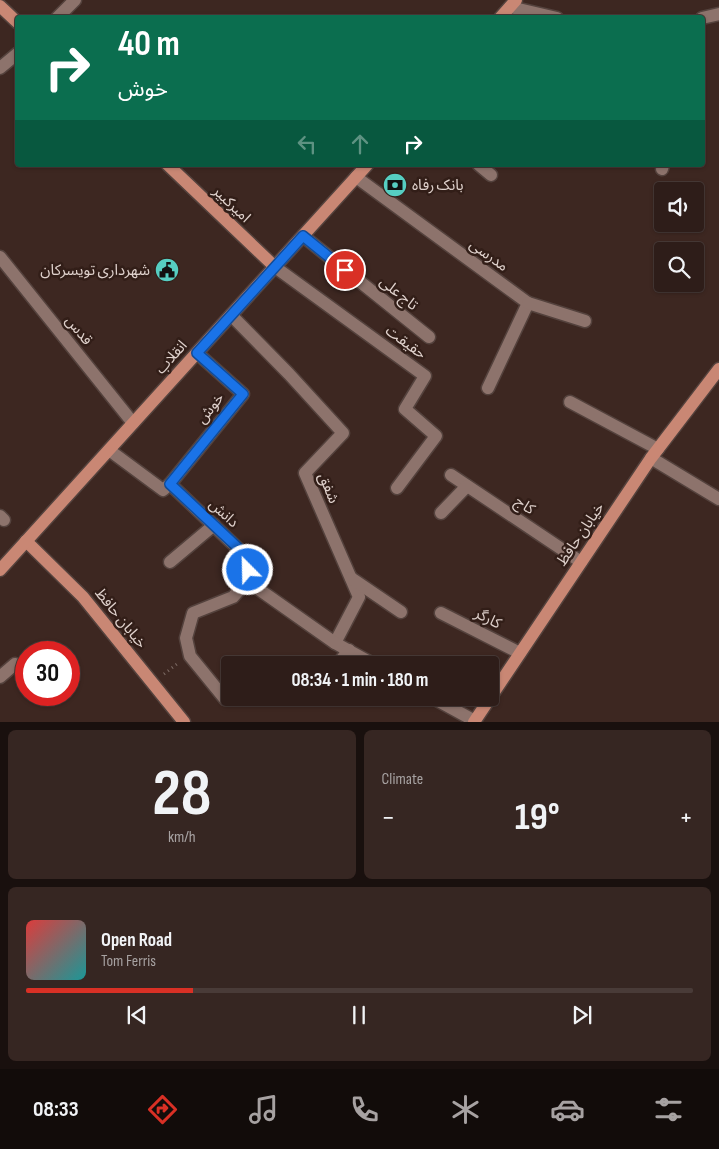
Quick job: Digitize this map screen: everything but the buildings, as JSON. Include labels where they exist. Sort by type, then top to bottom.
[{"type":"main road","points":[[503,15],[513,4]]},
{"type":"main road","points":[[0,6],[15,20]]},
{"type":"main road","name":"امیرکبیر","points":[[170,167],[275,267]]},
{"type":"main road","name":"انقلاب","points":[[0,570],[365,167]]},
{"type":"main road","name":"خیابان حافظ","points":[[475,721],[654,453],[719,370]]},
{"type":"main road","name":"خیابان حافظ","points":[[26,541],[83,597],[184,722]]},
{"type":"street","points":[[60,15],[75,0]]},
{"type":"street","points":[[513,4],[548,15]]},
{"type":"street","points":[[705,17],[719,14]]},
{"type":"street","points":[[0,68],[15,56]]},
{"type":"street","points":[[481,167],[491,175]]},
{"type":"street","name":"مدرسی","points":[[356,177],[528,303],[585,321]]},
{"type":"street","name":"تاج علی","points":[[303,236],[429,337]]},
{"type":"street","name":"قدس","points":[[0,257],[134,423]]},
{"type":"street","name":"حقیقت","points":[[275,267],[425,376],[405,409],[436,436],[397,488]]},
{"type":"street","points":[[488,388],[528,303]]},
{"type":"street","name":"شفق","points":[[231,315],[342,432],[305,473],[359,597],[335,643]]},
{"type":"street","name":"خوش","points":[[166,487],[243,394],[197,353]]},
{"type":"street","points":[[570,402],[654,453],[719,499]]},
{"type":"street","name":"دانش","points":[[109,450],[166,487],[214,525],[250,559],[247,580]]},
{"type":"street","name":"کاج","points":[[451,475],[581,562]]},
{"type":"street","points":[[441,513],[467,486]]},
{"type":"street","points":[[170,562],[214,525]]},
{"type":"street","points":[[351,578],[401,612]]},
{"type":"street","points":[[221,694],[190,656],[186,638],[193,613],[233,597],[247,580],[335,643],[359,656]]},
{"type":"street","name":"کارگر","points":[[441,612],[520,652]]},
{"type":"street","points":[[344,656],[349,650]]},
{"type":"street","points":[[0,677],[15,664]]},
{"type":"street","points":[[448,706],[475,721]]},
{"type":"path","points":[[152,682],[190,656]]},
{"type":"place","name":"بانک رفاه","points":[[395,185]]},
{"type":"place","name":"شهرداری تویسرکان","points":[[167,270]]},
{"type":"route","points":[[248,570],[250,559],[170,484],[243,394],[197,353],[303,236],[345,270]]}]
